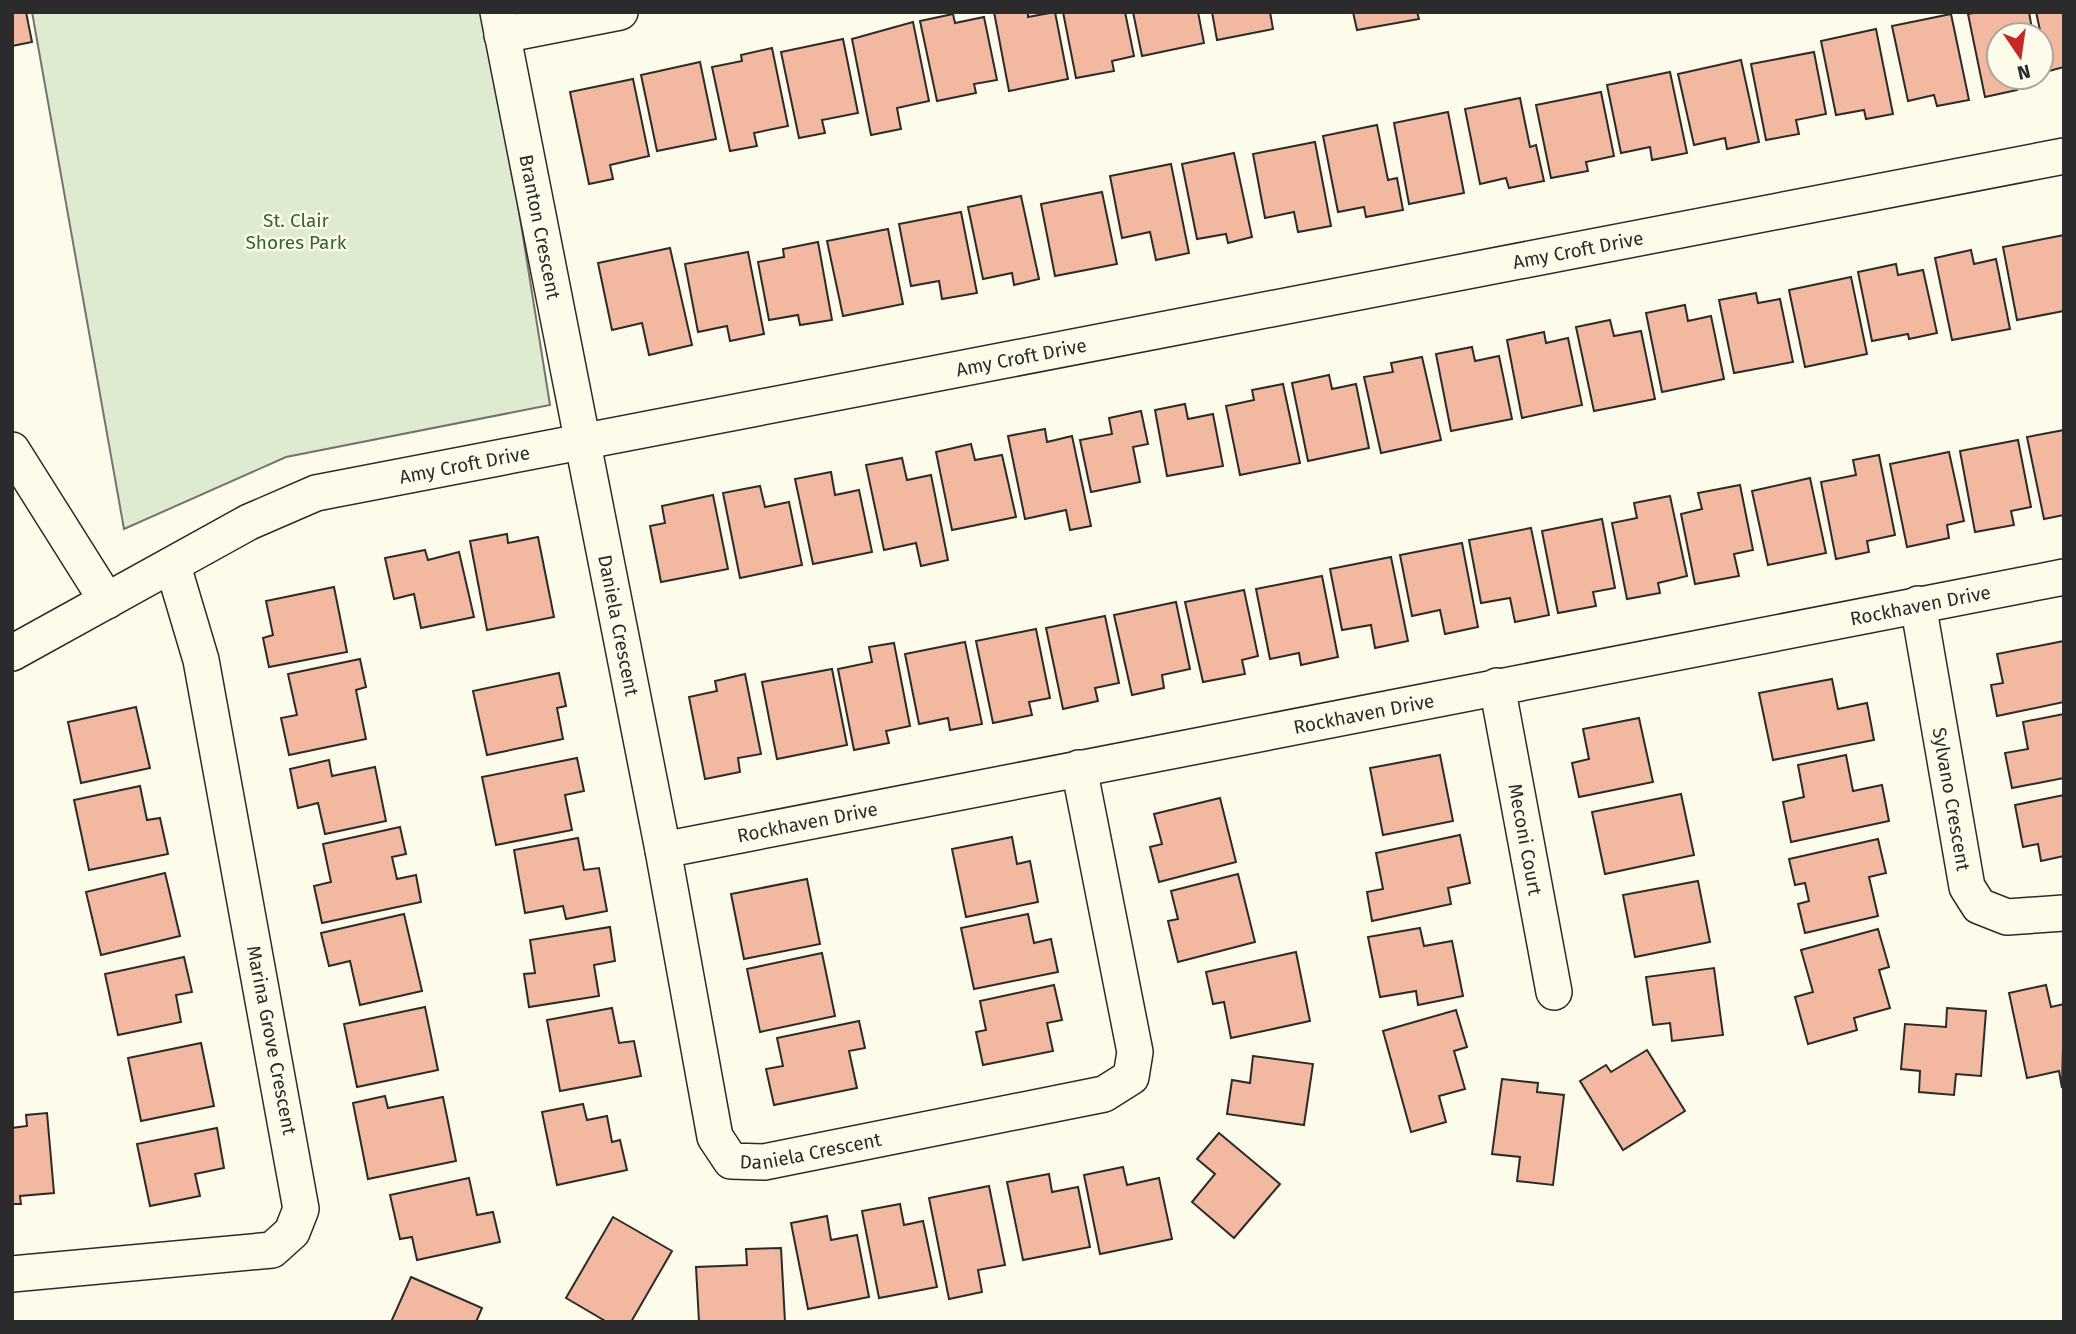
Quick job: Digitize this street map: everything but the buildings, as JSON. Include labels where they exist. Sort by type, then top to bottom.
[{"type":"street","points":[[500,24],[620,12]]},
{"type":"street","name":"Branton Crescent","points":[[500,24],[581,443]]},
{"type":"street","name":"Amy Croft Drive","points":[[12,653],[249,522],[316,494],[2064,156]]},
{"type":"street","name":"Daniela Crescent","points":[[581,443],[663,850],[715,1137],[732,1161],[777,1159],[1104,1094],[1131,1077],[1135,1052],[1079,768]]},
{"type":"street","points":[[12,450],[107,601]]},
{"type":"street","name":"Marina Grove Crescent","points":[[12,1274],[272,1250],[292,1232],[301,1209],[298,1177],[201,660],[173,566]]},
{"type":"street","name":"Rockhaven Drive","points":[[663,850],[2064,577]]},
{"type":"street","name":"Sylvano Crescent","points":[[1918,604],[1967,887],[1979,906],[2007,917],[2064,913]]},
{"type":"street","name":"Meconi Court","points":[[1497,686],[1554,992]]},
{"type":"green space","name":"St. Clair Shores Park","points":[[32,12],[487,12],[550,405],[286,457],[124,529]]}]
